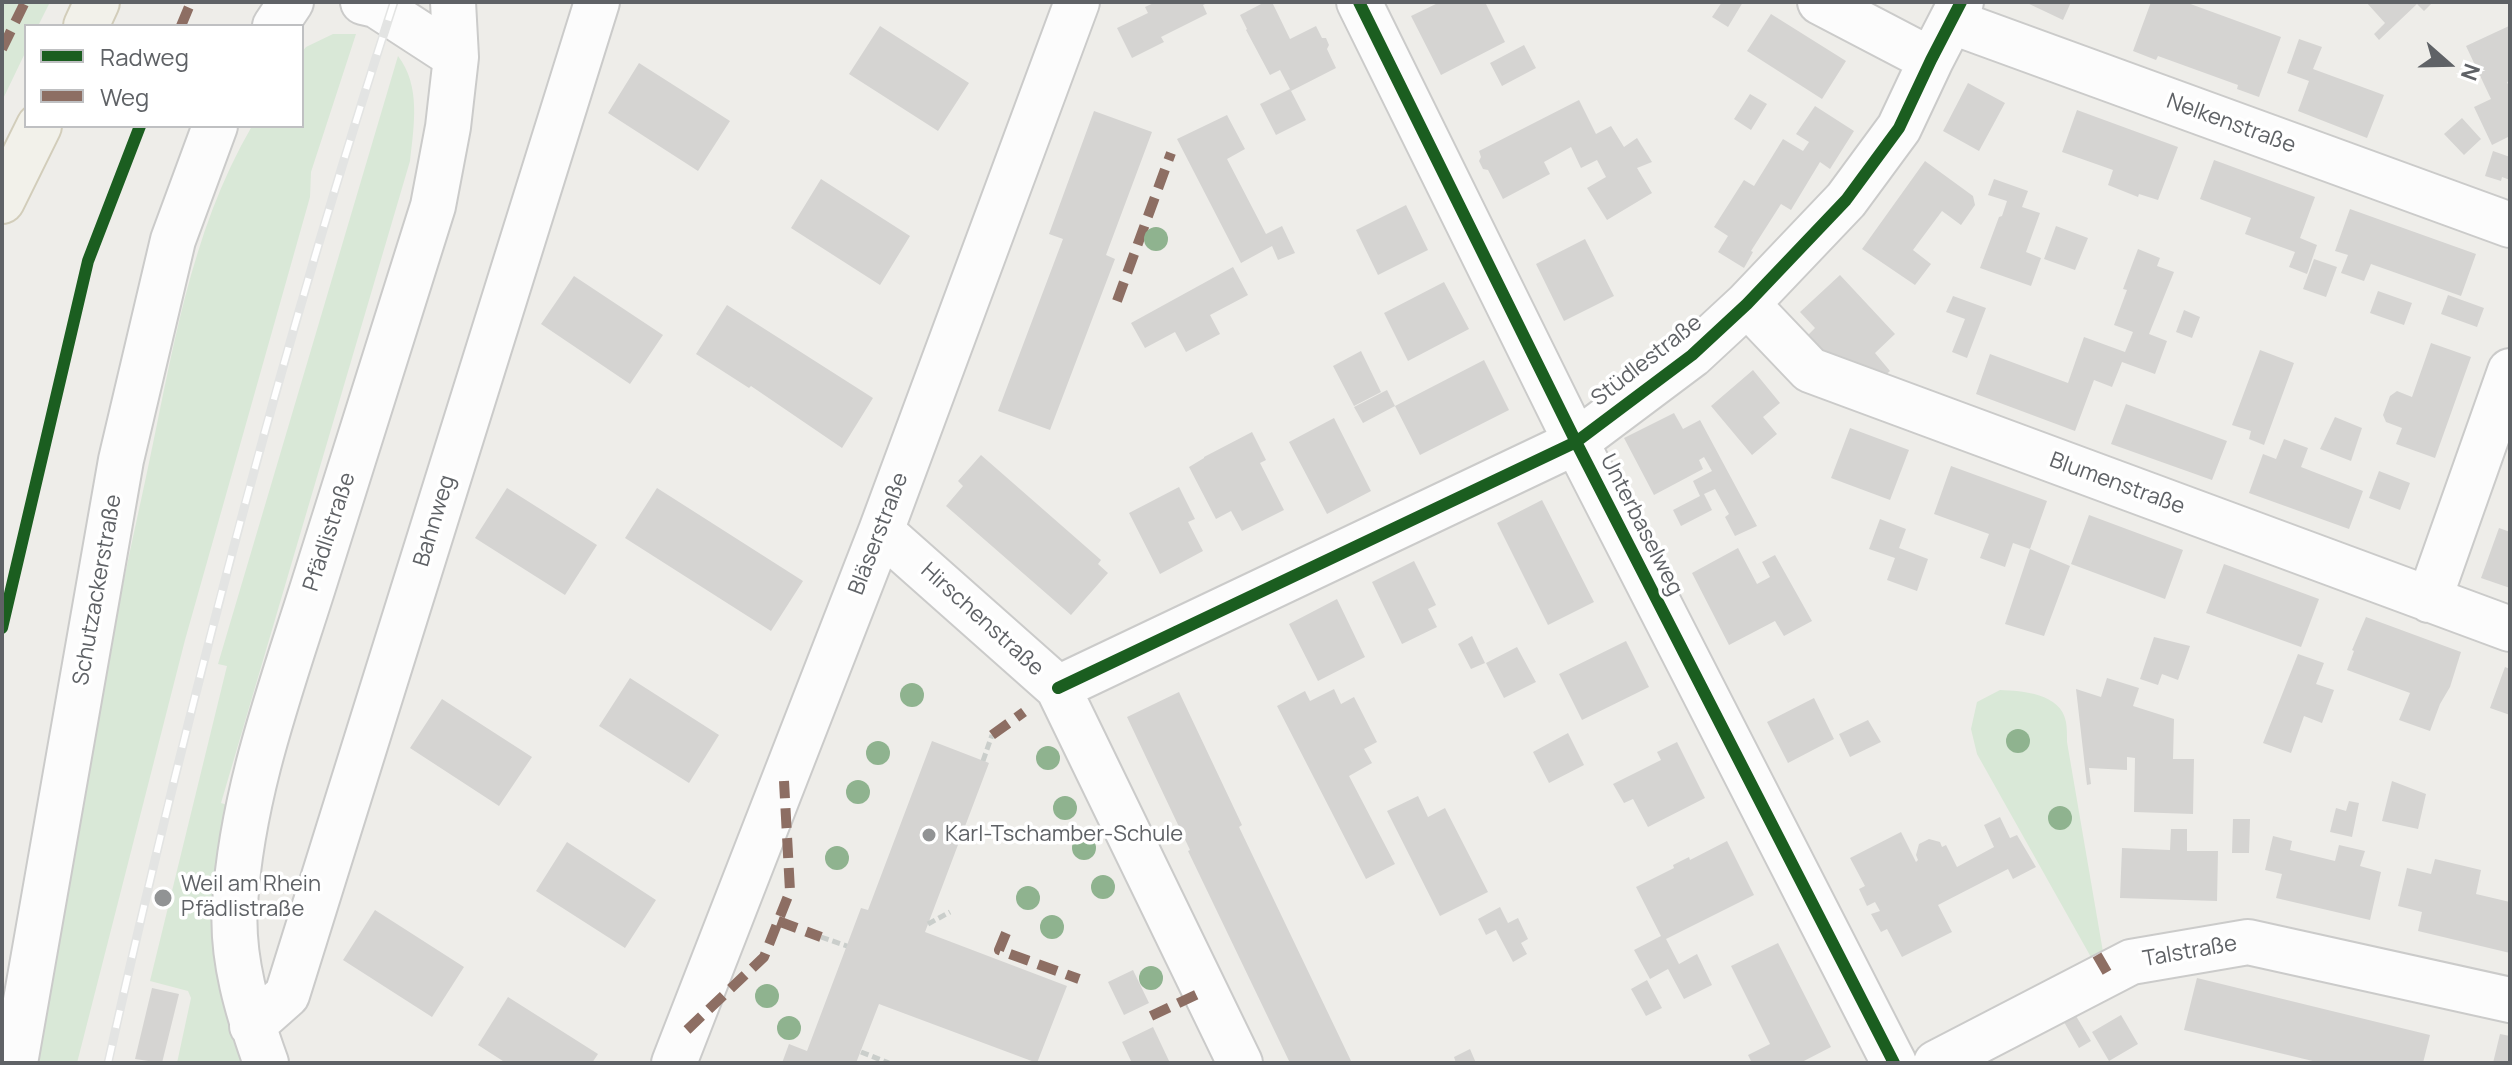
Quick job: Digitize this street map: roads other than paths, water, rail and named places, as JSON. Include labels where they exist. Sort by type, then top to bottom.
[{"type":"main road","points":[[87,24],[97,2]]},
{"type":"main road","points":[[2,201],[38,128]]},
{"type":"street","points":[[276,24],[291,2]]},
{"type":"street","points":[[363,2],[376,5],[456,57]]},
{"type":"street","name":"Pfädlistraße","points":[[259,1044],[236,955],[234,905],[247,806],[275,705],[433,206],[448,127],[456,57],[453,2]]},
{"type":"street","name":"Bahnweg","points":[[259,1044],[287,995],[597,2]]},
{"type":"street","name":"Bläserstraße","points":[[674,1063],[881,531],[1077,2]]},
{"type":"street","name":"Unterbaselweg","points":[[1359,2],[1576,442],[1894,1063]]},
{"type":"street","points":[[1820,2],[1931,60]]},
{"type":"street","name":"Stüdlestraße","points":[[1058,688],[1576,442],[1692,355],[1747,304],[1846,200],[1899,128],[1957,12]]},
{"type":"street","name":"Nelkenstraße","points":[[1957,12],[2510,225]]},
{"type":"street","name":"Schutzackerstraße","points":[[15,1063],[121,460],[173,240],[214,128]]},
{"type":"street","name":"Blumenstraße","points":[[1747,304],[1810,370],[2510,629]]},
{"type":"street","points":[[2429,600],[2510,371]]},
{"type":"street","name":"Hirschenstraße","points":[[881,531],[1058,688],[1240,1063]]},
{"type":"street","name":"Talstraße","points":[[1936,1063],[2131,962],[2248,942],[2510,1000]]},
{"type":"railway","points":[[108,1063],[170,796],[238,530],[312,265],[394,2]]},
{"type":"place","name":"Karl-Tschamber-Schule","points":[[929,835]]},
{"type":"place","name":"Weil am Rhein Pfädlistraße","points":[[163,898]]}]
